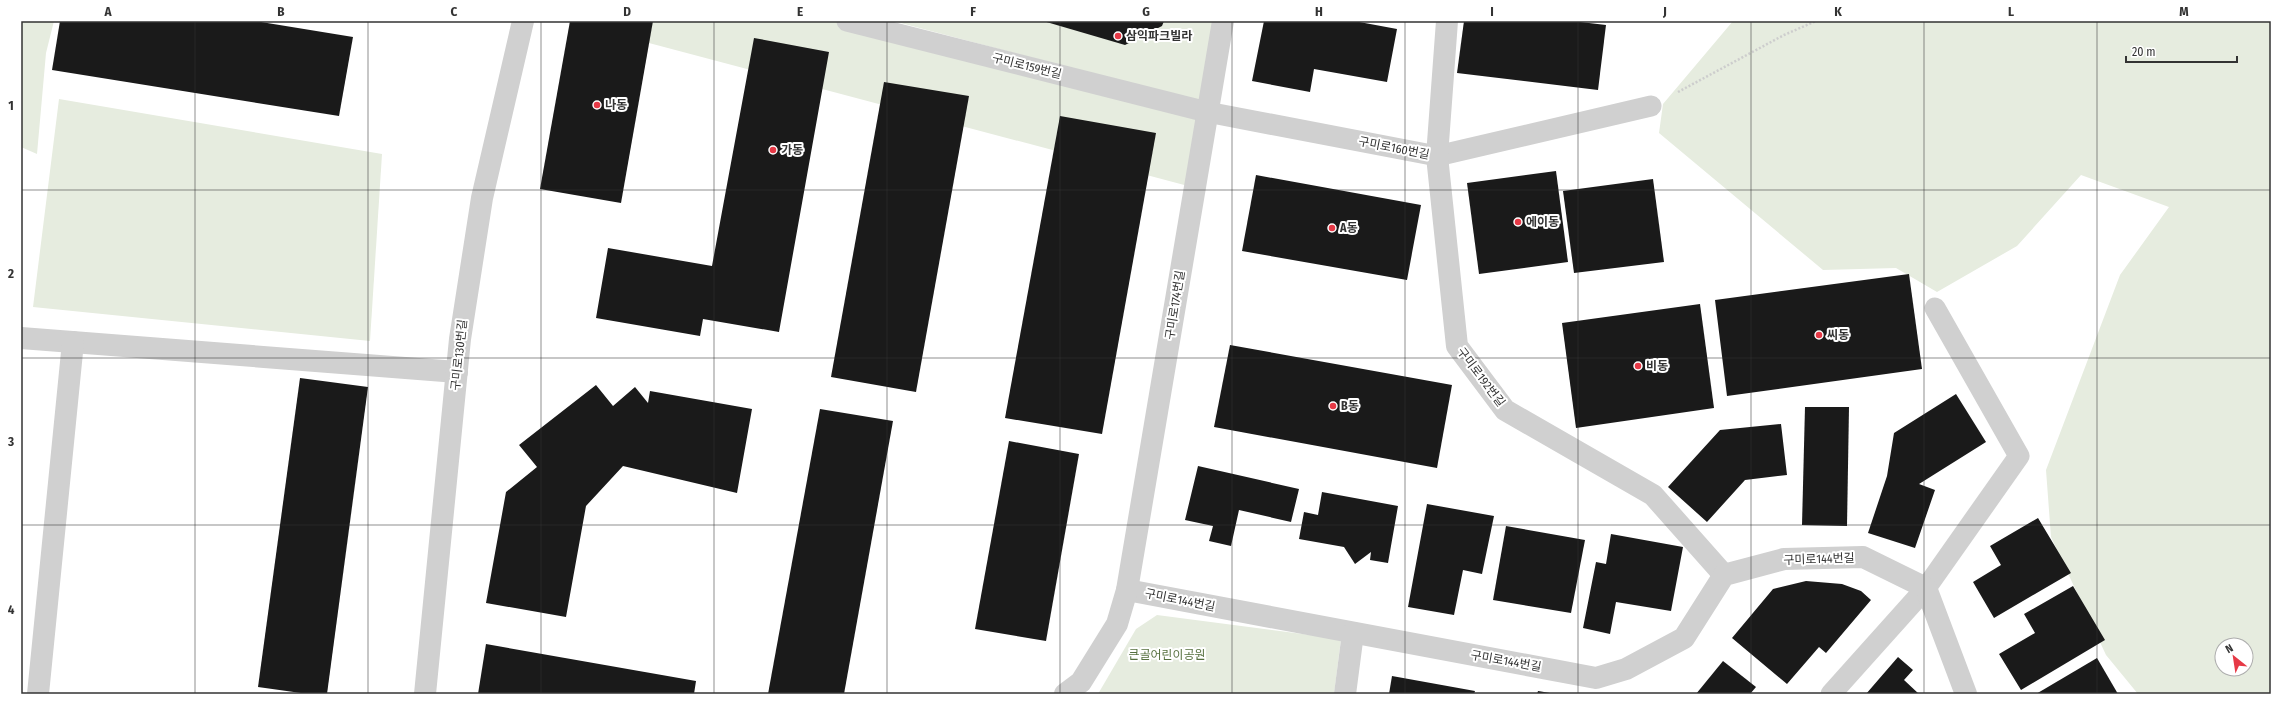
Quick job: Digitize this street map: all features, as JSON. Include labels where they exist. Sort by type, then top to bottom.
[{"type":"street","name":"구미로130번길","points":[[425,694],[460,339],[482,198],[523,21]]},
{"type":"street","name":"구미로159번길","points":[[847,21],[1207,112]]},
{"type":"street","name":"구미로174번길","points":[[1127,590],[1223,21]]},
{"type":"street","name":"구미로192번길","points":[[1447,21],[1437,156],[1457,346],[1505,410],[1653,495],[1724,575]]},
{"type":"street","name":"구미로160번길","points":[[1207,112],[1437,156],[1651,106]]},
{"type":"street","points":[[1831,694],[1926,588],[2019,456],[1935,308]]},
{"type":"street","points":[[21,338],[457,372]]},
{"type":"street","points":[[38,694],[73,342]]},
{"type":"street","name":"구미로144번길","points":[[1065,694],[1081,682],[1117,624],[1127,590],[1596,678],[1626,669],[1684,638],[1724,575],[1784,559],[1863,557],[1926,588]]},
{"type":"street","points":[[1926,588],[1966,694]]},
{"type":"street","points":[[1345,694],[1354,633]]},
{"type":"path","points":[[1651,106],[1784,35],[1816,21]]},
{"type":"green space","points":[[21,21],[54,21],[46,53],[37,154],[21,147]]},
{"type":"green space","points":[[566,21],[842,21],[1202,116],[1188,186]]},
{"type":"green space","points":[[893,21],[1217,21],[1204,103]]},
{"type":"green space","points":[[1733,21],[2271,21],[2271,694],[2138,694],[2106,655],[2051,537],[2046,470],[2120,275],[2169,207],[2081,175],[2017,246],[1937,292],[1896,268],[1823,270],[1659,133],[1663,104]]},
{"type":"green space","points":[[59,99],[382,154],[370,341],[33,307]]},
{"type":"green space","name":"큰골어린이공원","points":[[1157,615],[1341,639],[1334,694],[1098,694],[1136,629]]},
{"type":"building","points":[[60,21],[255,21],[353,37],[339,116],[52,70]]},
{"type":"building","name":"나동","points":[[570,21],[653,21],[621,203],[540,189]]},
{"type":"building","name":"삼익파크빌라","points":[[1043,21],[1164,21],[1162,26],[1125,45]]},
{"type":"building","points":[[1264,21],[1354,21],[1397,29],[1387,82],[1314,69],[1310,92],[1252,81]]},
{"type":"building","points":[[1464,21],[1572,21],[1606,25],[1598,90],[1457,73]]},
{"type":"building","name":"가동","points":[[754,38],[829,52],[779,332],[703,319],[700,336],[596,318],[608,248],[712,266]]},
{"type":"building","points":[[884,82],[969,96],[916,392],[831,377]]},
{"type":"building","points":[[1060,116],[1156,133],[1102,434],[1005,418]]},
{"type":"building","name":"에이동","points":[[1556,171],[1568,262],[1479,274],[1467,183]]},
{"type":"building","name":"A동","points":[[1256,175],[1421,205],[1407,280],[1242,251]]},
{"type":"building","name":"에이동","points":[[1653,179],[1664,262],[1574,273],[1563,191]]},
{"type":"building","name":"씨동","points":[[1909,274],[1922,369],[1727,396],[1715,300]]},
{"type":"building","name":"비동","points":[[1700,304],[1714,408],[1576,428],[1562,323]]},
{"type":"building","name":"B동","points":[[1230,345],[1452,385],[1437,468],[1214,427]]},
{"type":"building","points":[[300,378],[368,387],[327,694],[308,694],[258,687]]},
{"type":"building","points":[[596,385],[613,406],[635,387],[648,403],[650,391],[752,409],[737,493],[623,466],[586,506],[566,617],[486,603],[506,492],[537,467],[519,445]]},
{"type":"building","points":[[1956,394],[1986,442],[1919,484],[1935,490],[1915,548],[1868,533],[1887,476],[1894,433]]},
{"type":"building","points":[[1805,407],[1849,407],[1847,526],[1802,525]]},
{"type":"building","points":[[820,409],[893,421],[844,694],[768,694]]},
{"type":"building","points":[[1781,424],[1787,475],[1745,480],[1707,522],[1668,487],[1720,430]]},
{"type":"building","points":[[1009,441],[1079,454],[1046,641],[975,629]]},
{"type":"building","points":[[1198,466],[1299,489],[1291,522],[1239,510],[1231,546],[1209,541],[1213,526],[1185,520]]},
{"type":"building","points":[[1322,492],[1398,506],[1388,563],[1370,560],[1371,552],[1355,564],[1344,547],[1299,539],[1304,512],[1318,515]]},
{"type":"building","points":[[1427,504],[1494,516],[1482,574],[1463,570],[1454,615],[1408,607]]},
{"type":"building","points":[[2038,518],[2071,573],[1994,618],[1973,582],[2001,565],[1990,546]]},
{"type":"building","points":[[1506,526],[1585,540],[1571,613],[1493,600]]},
{"type":"building","points":[[1611,534],[1683,547],[1671,611],[1616,602],[1610,634],[1583,628],[1596,562],[1606,564]]},
{"type":"building","points":[[1806,581],[1842,584],[1861,591],[1871,600],[1826,653],[1819,647],[1787,684],[1732,638],[1773,589]]},
{"type":"building","points":[[2073,586],[2105,640],[2021,690],[1999,654],[2035,633],[2024,614]]},
{"type":"building","points":[[486,644],[696,681],[694,694],[478,694]]},
{"type":"building","points":[[1898,657],[1913,670],[1904,680],[1919,694],[1866,694]]},
{"type":"building","points":[[2097,658],[2118,694],[2036,694]]},
{"type":"building","points":[[1723,661],[1756,687],[1750,694],[1696,694]]},
{"type":"building","points":[[1392,676],[1475,691],[1474,694],[1389,694]]},
{"type":"building","points":[[1538,691],[1550,693],[1550,694],[1537,694]]},
{"type":"place","name":"삼익파크빌라","points":[[1118,36]]},
{"type":"place","name":"나동","points":[[597,105]]},
{"type":"place","name":"가동","points":[[773,150]]},
{"type":"place","name":"에이동","points":[[1518,222]]},
{"type":"place","name":"A동","points":[[1332,228]]},
{"type":"place","name":"씨동","points":[[1819,335]]},
{"type":"place","name":"비동","points":[[1638,366]]},
{"type":"place","name":"B동","points":[[1333,406]]}]
